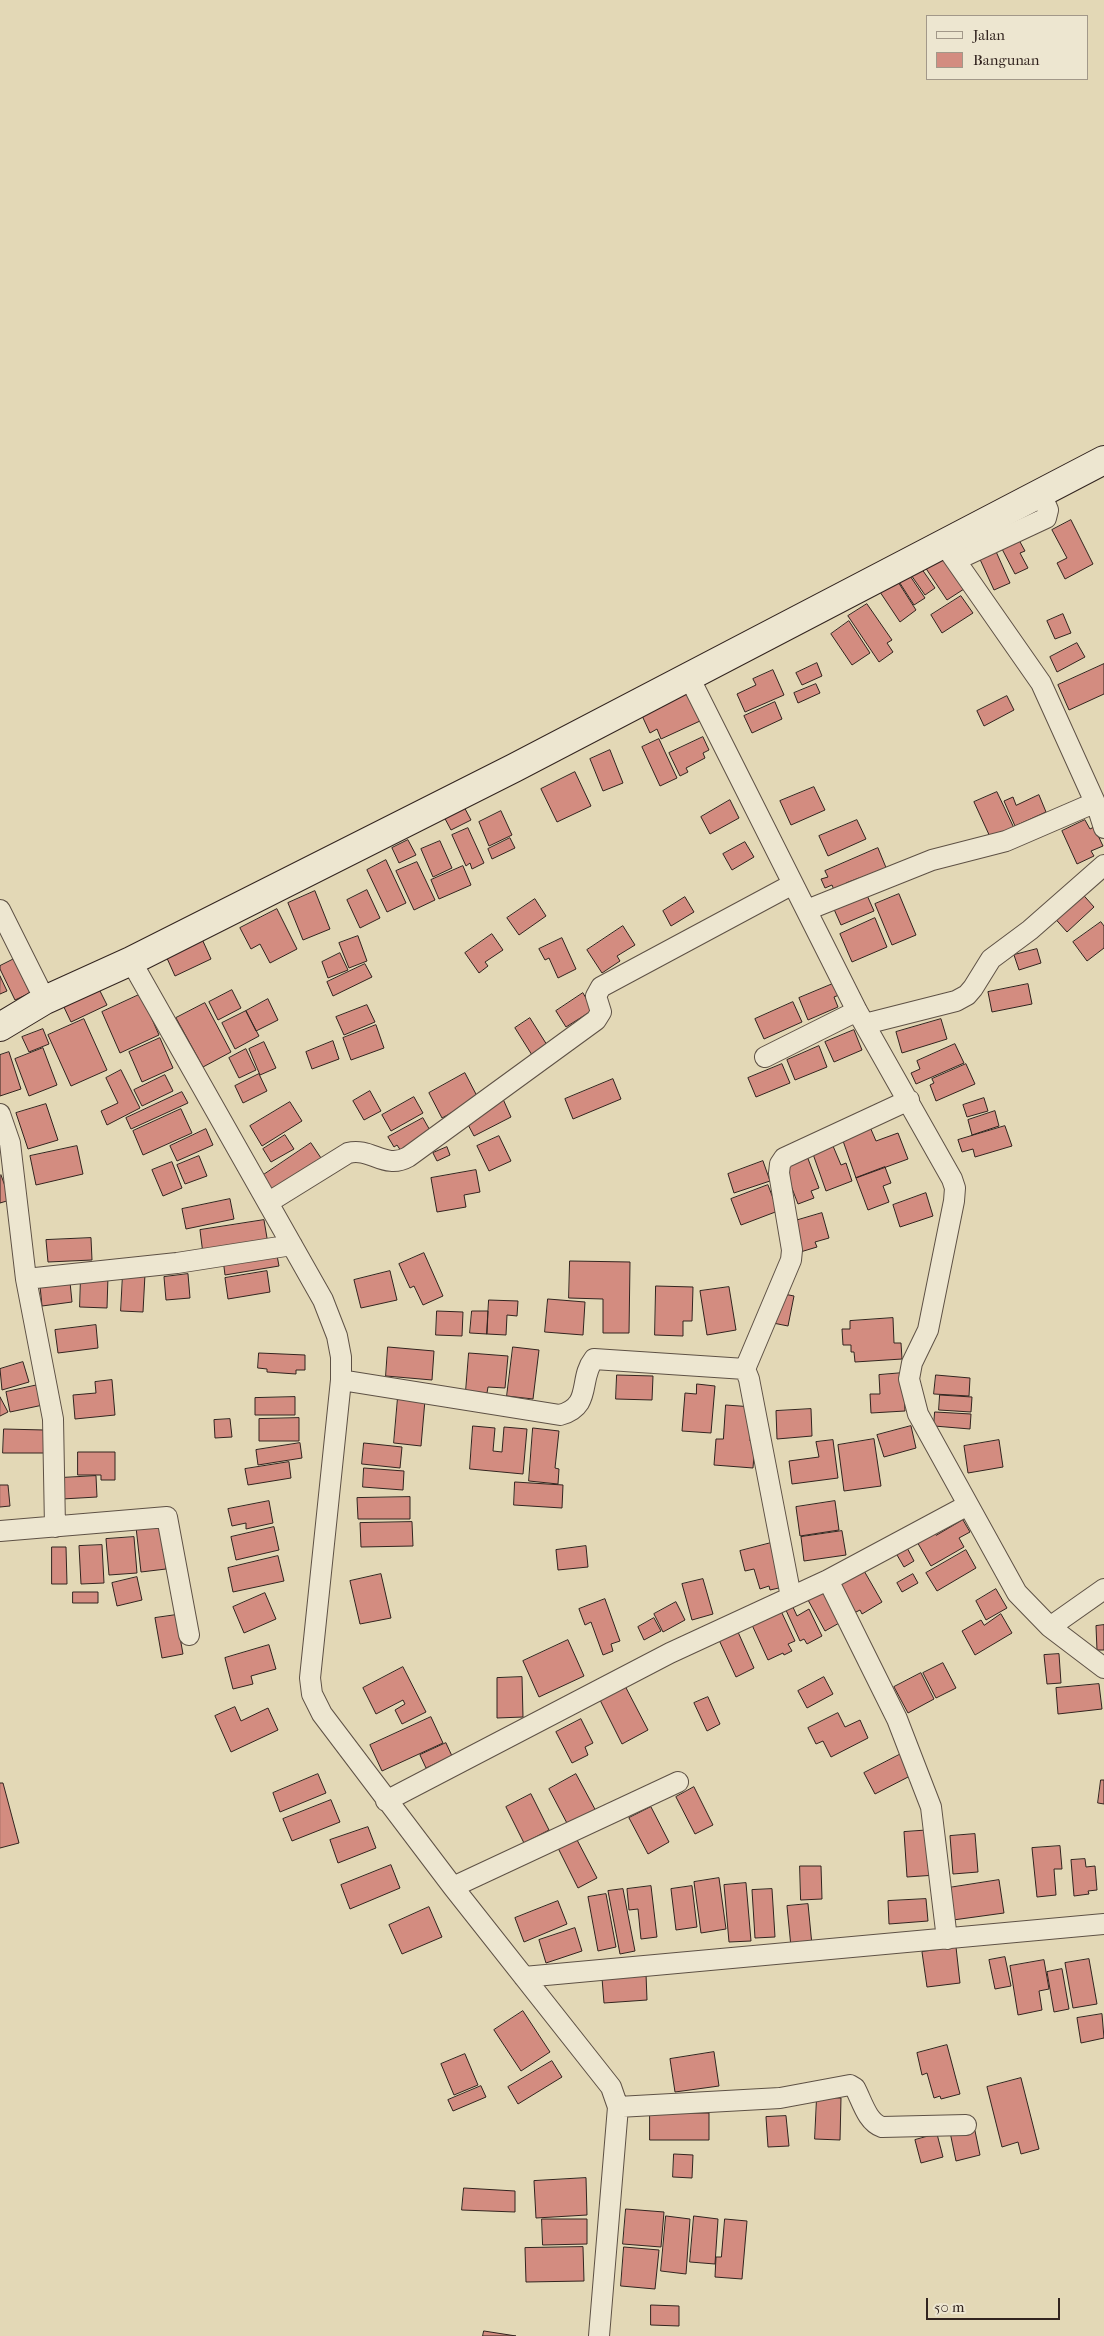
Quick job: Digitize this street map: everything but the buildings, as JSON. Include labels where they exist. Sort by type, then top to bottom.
[{"type":"street","points":[[0,1027],[45,1000],[131,961],[690,677],[950,552],[1041,493],[1104,460]]},
{"type":"street","points":[[950,552],[1042,683],[1099,806],[1104,828]]},
{"type":"street","points":[[690,677],[861,1017],[909,1100],[952,1179],[955,1188],[928,1330],[912,1363],[908,1379],[918,1414],[1017,1593],[1050,1627],[1104,1668]]},
{"type":"street","points":[[807,910],[932,860],[1006,841],[1099,806]]},
{"type":"street","points":[[765,1057],[861,1017],[956,1001],[967,995],[990,959],[1030,930],[1104,865]]},
{"type":"street","points":[[269,1202],[348,1153],[357,1150],[392,1162],[400,1162],[596,1020],[601,1012],[596,996],[601,987],[793,884]]},
{"type":"street","points":[[0,910],[45,1000]]},
{"type":"street","points":[[131,961],[269,1202],[322,1300],[337,1336],[341,1357],[341,1380],[310,1678],[312,1694],[322,1714],[386,1801],[611,2087],[618,2107],[599,2336]]},
{"type":"street","points":[[745,1369],[791,1260],[792,1250],[779,1173],[780,1164],[784,1158],[909,1100]]},
{"type":"street","points":[[0,1114],[11,1154],[26,1280],[53,1419],[55,1527]]},
{"type":"street","points":[[26,1280],[177,1263],[292,1245]]},
{"type":"street","points":[[341,1380],[560,1415],[570,1412],[576,1407],[583,1396],[589,1365],[594,1359],[622,1359],[745,1369]]},
{"type":"street","points":[[745,1369],[750,1378],[791,1597]]},
{"type":"street","points":[[386,1801],[670,1653],[828,1580],[968,1505]]},
{"type":"street","points":[[0,1531],[168,1517],[189,1635]]},
{"type":"street","points":[[828,1580],[897,1719],[931,1807],[947,1939]]},
{"type":"street","points":[[1050,1627],[1104,1589]]},
{"type":"street","points":[[453,1887],[678,1782]]},
{"type":"street","points":[[524,1977],[1104,1924]]},
{"type":"street","points":[[618,2107],[780,2098],[850,2085],[855,2088],[875,2125],[882,2127],[966,2125]]}]
